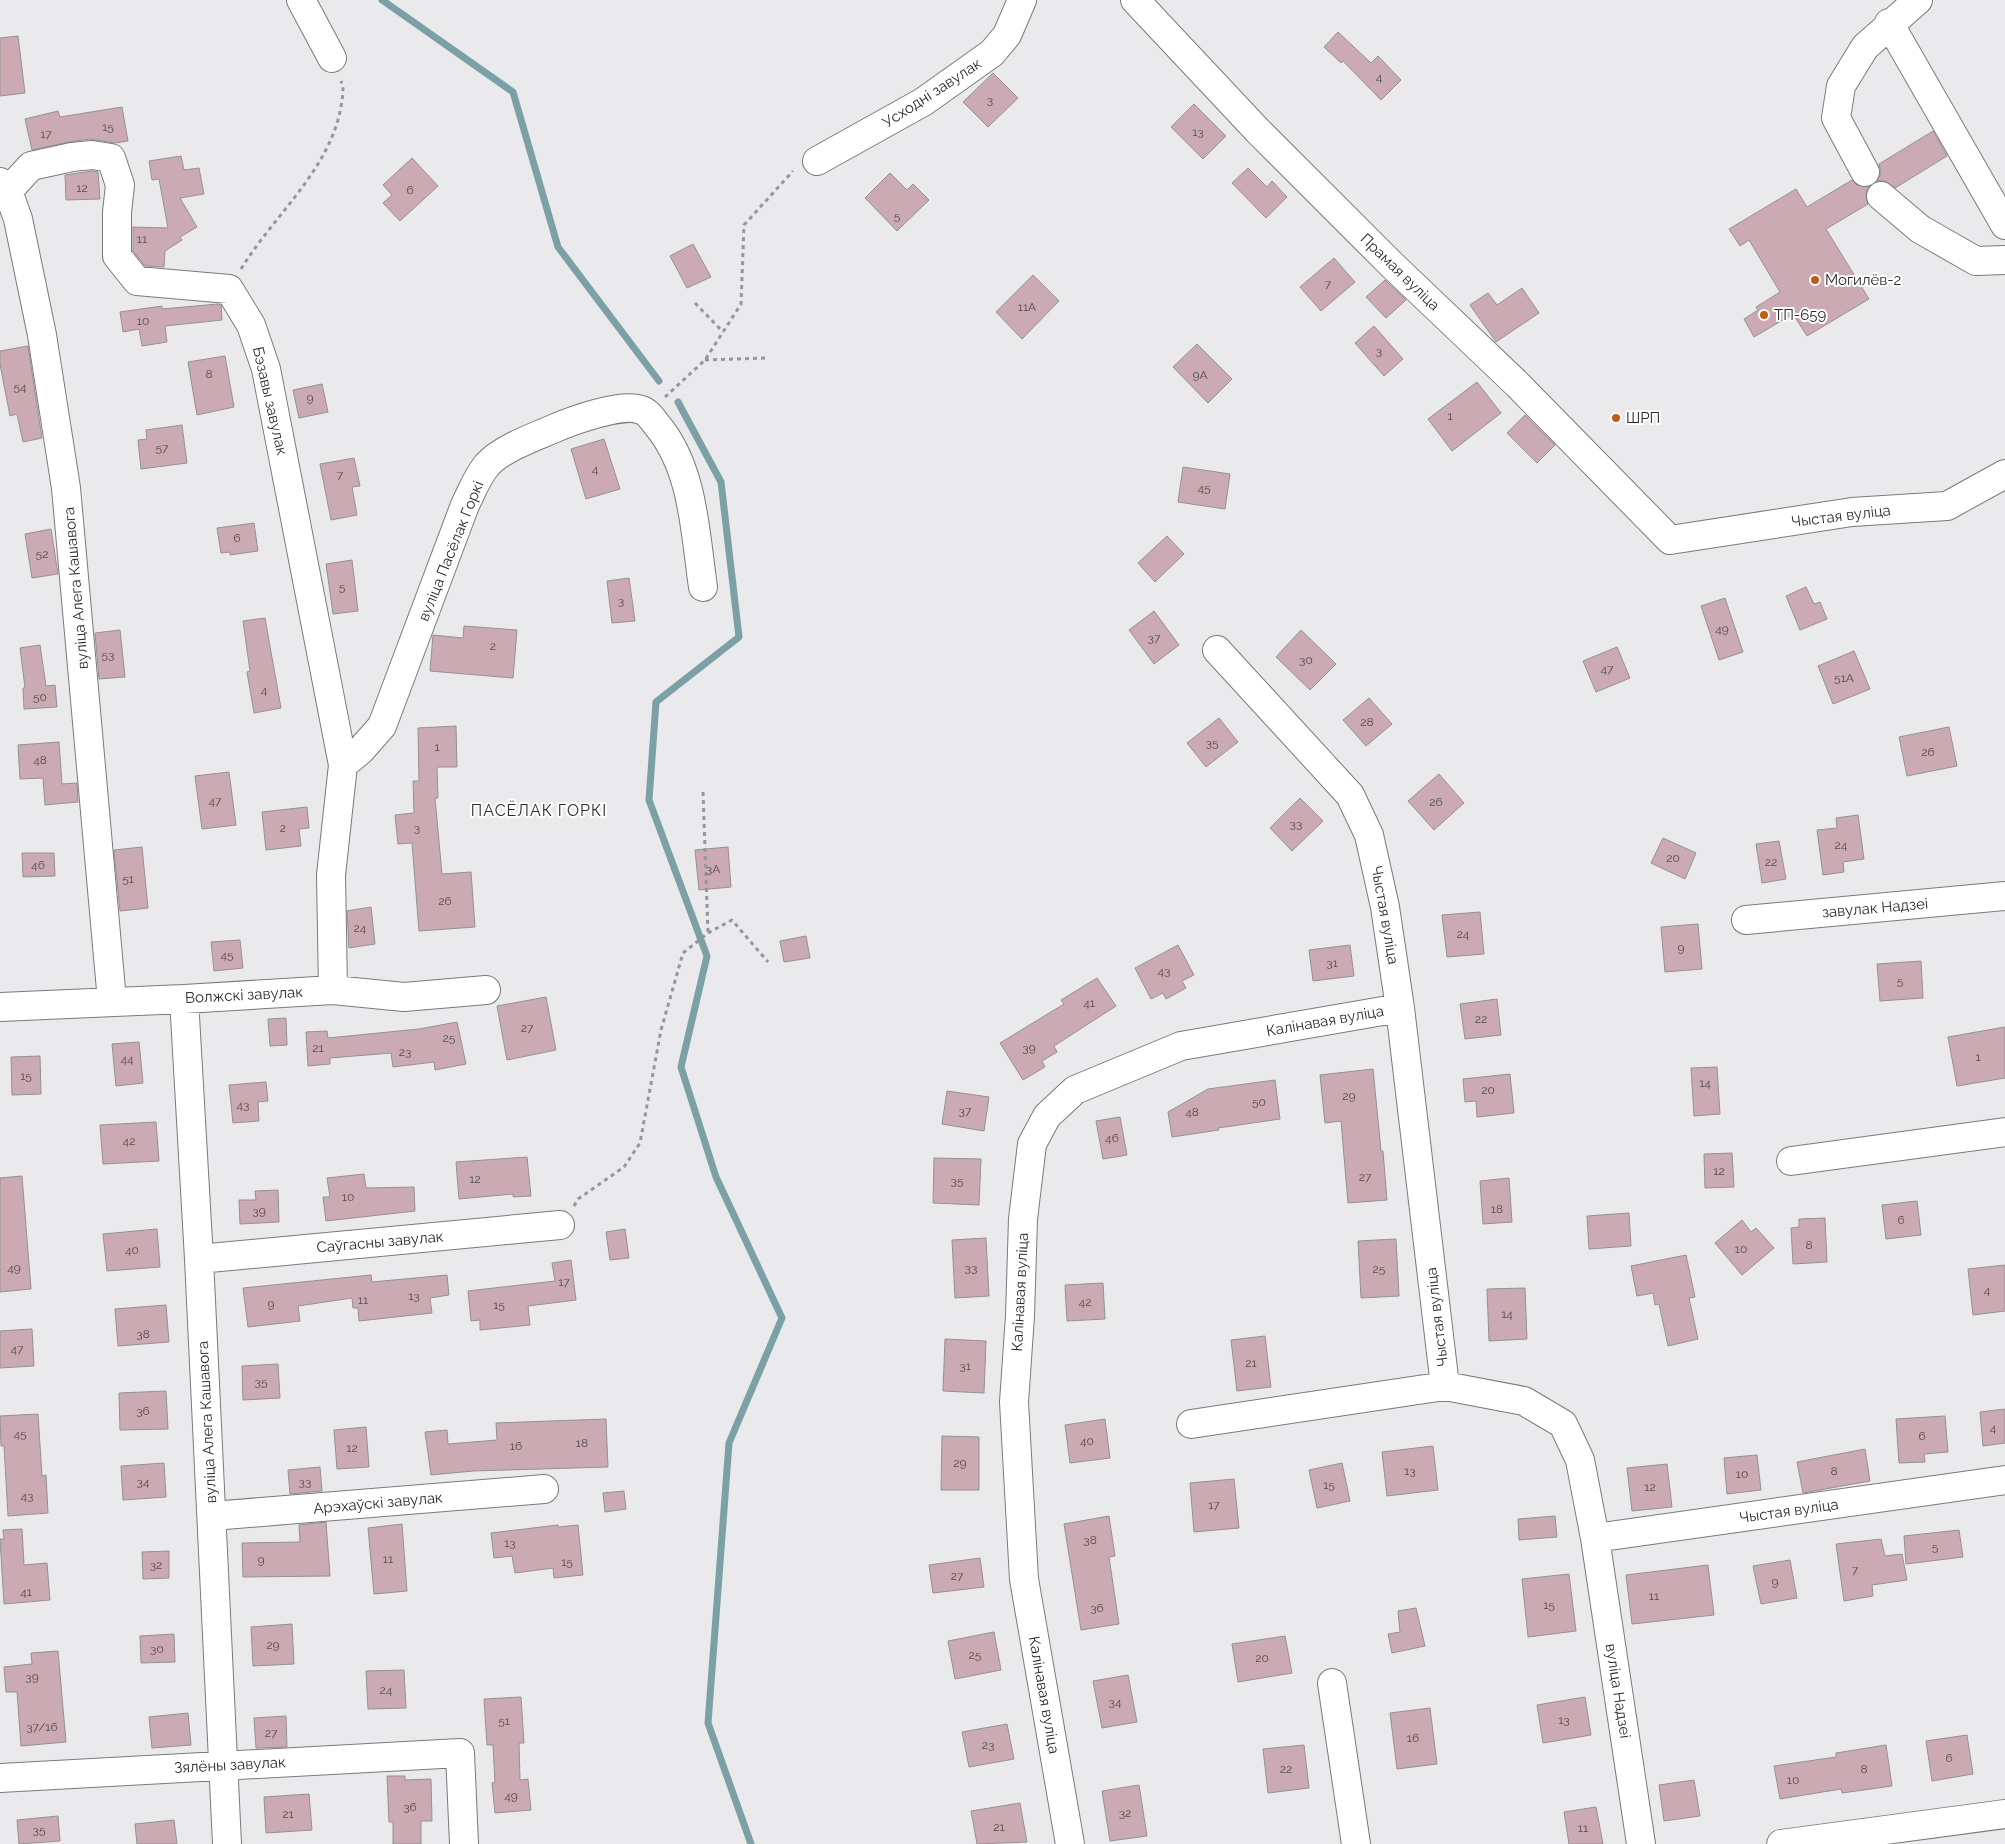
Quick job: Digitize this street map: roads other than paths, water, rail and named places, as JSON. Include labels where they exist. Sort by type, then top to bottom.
[{"type":"street","points":[[301,0],[332,58]]},
{"type":"street","name":"Усходні завулак","points":[[817,161],[923,102],[992,53],[1007,35],[1022,0]]},
{"type":"street","name":"Прамая вуліца","points":[[1135,0],[1314,187],[1392,265],[1517,384],[1670,540]]},
{"type":"street","points":[[1865,172],[1836,118],[1841,86],[1864,47],[1918,0]]},
{"type":"street","points":[[1890,24],[2005,225]]},
{"type":"street","name":"Бэзавы завулак","points":[[4,187],[31,166],[72,157],[92,155],[111,158],[120,185],[117,212],[117,256],[137,282],[229,289],[251,324],[266,369],[344,765]]},
{"type":"street","name":"вуліца Алега Кашавога","points":[[4,187],[18,219],[42,334],[66,488],[112,1001]]},
{"type":"street","points":[[1881,196],[1920,229],[1976,261],[2005,260]]},
{"type":"street","name":"вуліца Пасёлак Горкі","points":[[344,765],[360,751],[382,726],[466,505],[488,464],[509,450],[570,421],[622,409],[641,410],[647,414],[676,452],[689,495],[703,587]]},
{"type":"street","name":"Чыстая вуліца","points":[[1670,540],[1852,512],[1946,506],[2005,474]]},
{"type":"street","name":"Чыстая вуліца","points":[[1216,650],[1350,795],[1370,834],[1385,907],[1400,1008],[1445,1386],[1524,1401],[1563,1424],[1580,1460],[1595,1538],[2005,1480]]},
{"type":"street","points":[[334,990],[332,875],[344,765]]},
{"type":"street","name":"завулак Надзеі","points":[[1746,920],[2005,896]]},
{"type":"street","name":"Волжскі завулак","points":[[0,1006],[184,999],[334,990],[404,997],[486,990]]},
{"type":"street","name":"вуліца Алега Кашавога","points":[[184,999],[199,1259],[227,1844]]},
{"type":"street","name":"Калінавая вуліца","points":[[1070,1844],[1024,1579],[1014,1402],[1020,1316],[1023,1219],[1032,1144],[1047,1116],[1075,1090],[1181,1046],[1400,1008]]},
{"type":"street","points":[[1791,1161],[2005,1132]]},
{"type":"street","name":"Саўгасны завулак","points":[[199,1259],[560,1225]]},
{"type":"street","points":[[1191,1424],[1445,1386]]},
{"type":"street","name":"Арэхаўскі завулак","points":[[212,1516],[544,1490]]},
{"type":"street","name":"вуліца Надзеі","points":[[1595,1538],[1641,1844]]},
{"type":"street","points":[[1332,1683],[1356,1844]]},
{"type":"street","name":"Зялёны завулак","points":[[0,1778],[460,1753],[464,1844]]},
{"type":"street","points":[[1781,1844],[2005,1814]]},
{"type":"waterway","points":[[382,0],[513,92],[558,247],[659,381]]},
{"type":"waterway","points":[[678,402],[721,482],[739,637],[656,702],[649,800],[707,956],[681,1067],[716,1177],[782,1318],[729,1443],[708,1723],[751,1844]]},
{"type":"place","name":"Могилёв-2","points":[[1815,280]]},
{"type":"place","name":"ТП-659","points":[[1764,315]]},
{"type":"place","name":"ШРП","points":[[1616,418]]},
{"type":"district","name":"ПАСЁЛАК ГОРКІ","points":[[539,810]]}]
